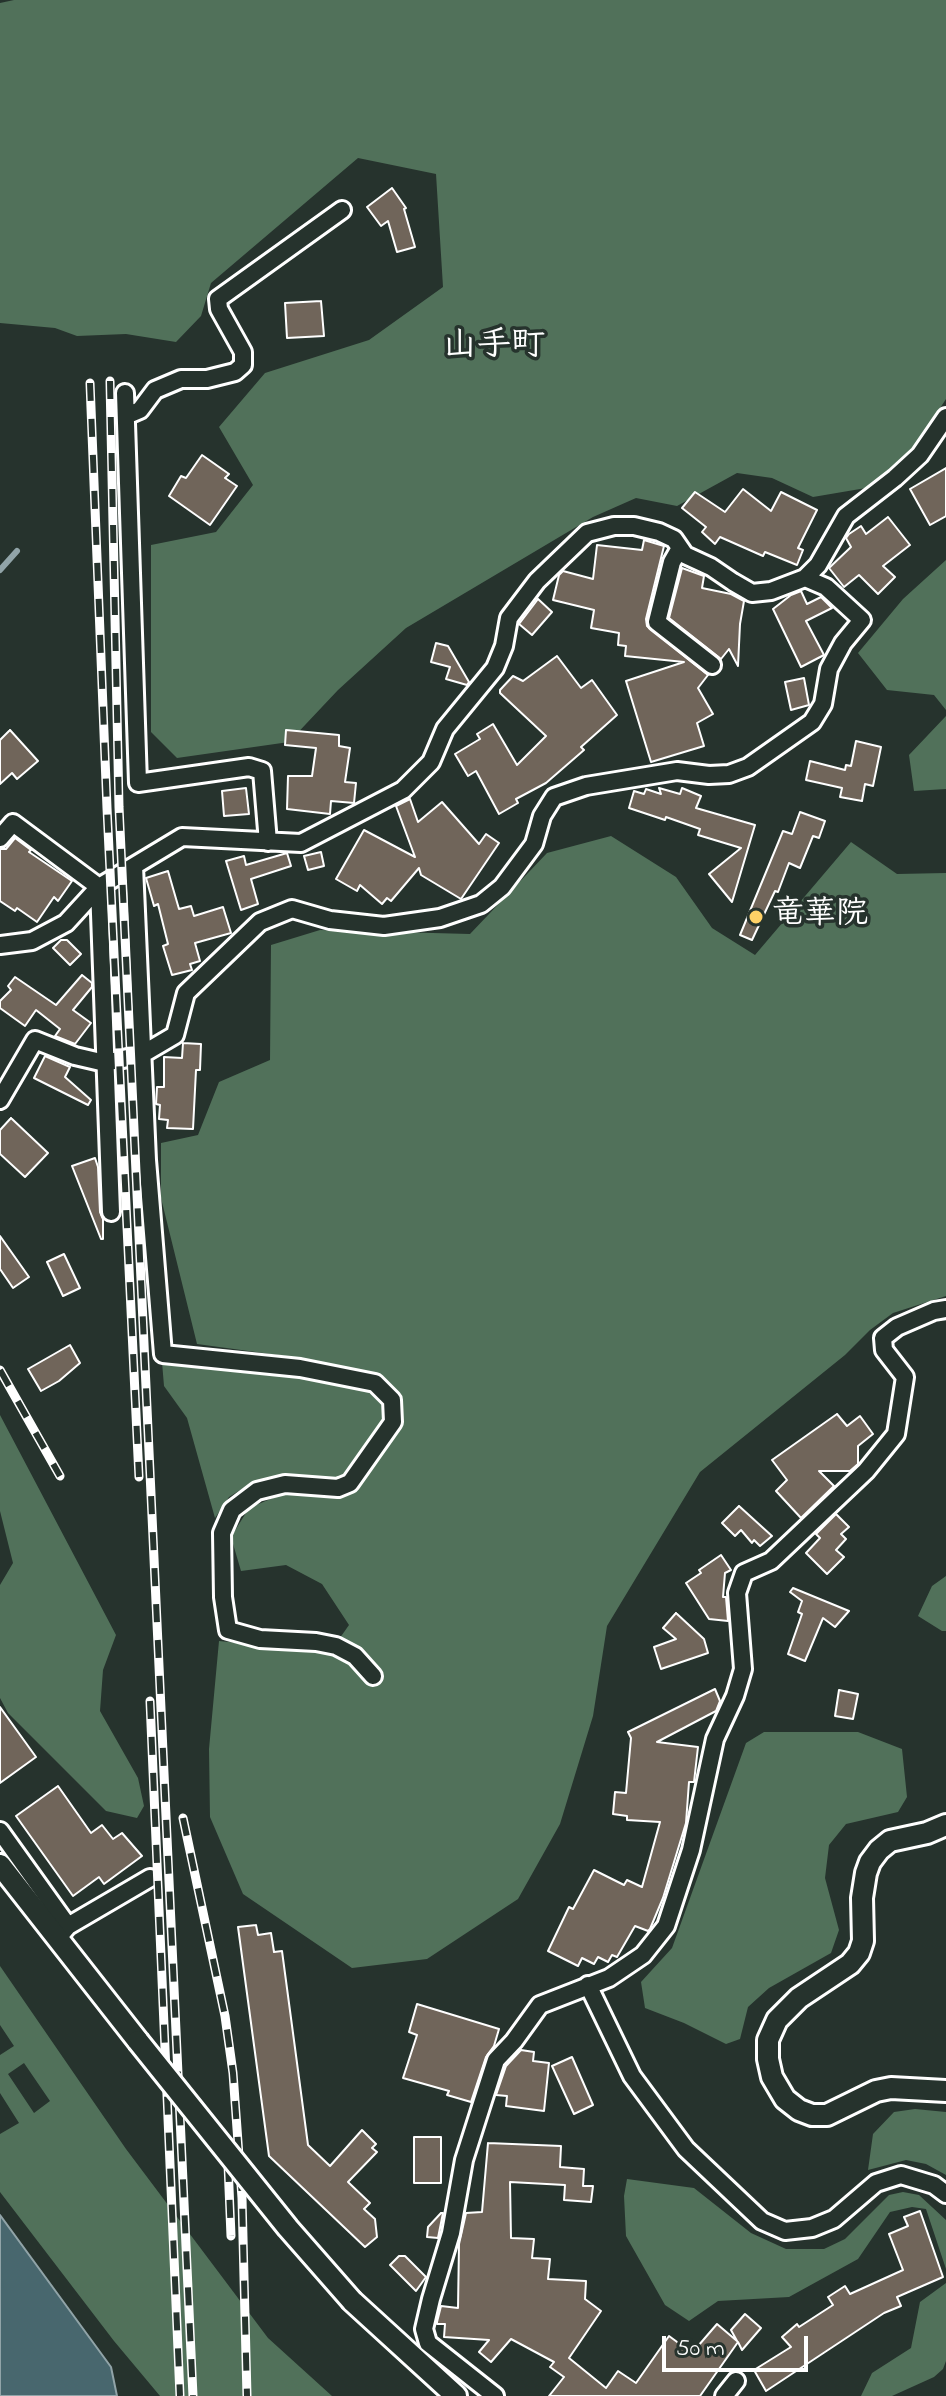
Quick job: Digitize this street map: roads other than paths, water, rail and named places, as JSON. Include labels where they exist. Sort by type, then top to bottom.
[{"type":"street","points":[[126,416],[140,410],[155,390],[181,379],[207,379],[235,372],[243,365],[243,352],[219,309],[218,299],[342,210]]},
{"type":"street","points":[[125,393],[138,783],[249,767],[262,771],[268,842]]},
{"type":"street","points":[[0,945],[32,941],[66,923],[99,887],[182,837],[301,843],[403,790],[431,762],[445,729],[495,668],[504,646],[509,618],[537,581],[587,533],[614,526],[634,526],[674,539],[685,555],[752,593],[771,591],[805,578],[818,565],[846,516],[920,455],[946,417]]},
{"type":"street","points":[[680,548],[672,562],[657,622],[712,665]]},
{"type":"street","points":[[0,1100],[35,1040],[75,1056],[105,1063],[141,1055],[175,1035],[186,993],[260,922],[292,909],[330,920],[384,926],[440,918],[481,904],[502,887],[534,844],[542,816],[554,797],[586,786],[677,771],[729,774],[748,767],[812,722],[823,704],[829,669],[843,643],[862,620],[826,587],[805,578]]},
{"type":"street","points":[[0,838],[13,823],[99,887]]},
{"type":"street","points":[[134,866],[141,1055],[163,1354],[300,1368],[375,1383],[392,1400],[393,1422],[350,1483],[338,1488],[285,1484],[257,1491],[232,1510],[222,1533],[223,1597],[228,1630],[260,1639],[336,1646],[355,1656],[373,1676]]},
{"type":"street","points":[[99,887],[111,1212]]},
{"type":"street","points":[[495,2396],[428,2343],[424,2329],[451,2233],[464,2160],[496,2060],[540,2005],[609,1978],[643,1955],[666,1926],[691,1850],[715,1739],[735,1696],[743,1669],[737,1593],[744,1573],[771,1561],[866,1471],[896,1434],[905,1377],[884,1350],[883,1338],[897,1327],[946,1309]]},
{"type":"street","points":[[946,1825],[927,1833],[890,1841],[879,1850],[866,1873],[862,1898],[863,1941],[859,1953],[850,1964],[799,1998],[777,2020],[768,2040],[772,2077],[785,2099],[812,2115],[827,2115],[876,2091],[891,2088],[946,2091]]},
{"type":"street","points":[[0,1831],[62,1932],[138,2041],[279,2218],[352,2301],[456,2396]]},
{"type":"street","points":[[0,1865],[62,1932]]},
{"type":"street","points":[[62,1932],[150,1878]]},
{"type":"street","points":[[588,1985],[632,2076],[686,2149],[762,2221],[785,2231],[812,2228],[834,2219],[876,2183],[901,2175],[934,2185],[946,2194]]},
{"type":"street","points":[[724,2396],[736,2381]]},
{"type":"water","points":[[0,2215],[111,2367],[117,2396],[0,2396]]},
{"type":"waterway","points":[[0,570],[17,551]]},
{"type":"railway","points":[[110,381],[119,807],[193,2396]]},
{"type":"railway","points":[[90,383],[139,1477]]},
{"type":"railway","points":[[0,1370],[60,1476]]},
{"type":"railway","points":[[150,1701],[180,2396]]},
{"type":"railway","points":[[183,1818],[225,2016],[233,2073],[242,2198],[247,2396]]},
{"type":"railway","points":[[228,2164],[231,2236]]},
{"type":"place","name":"竜華院","points":[[756,917]]},
{"type":"district","name":"山手町","points":[[494,348]]}]
